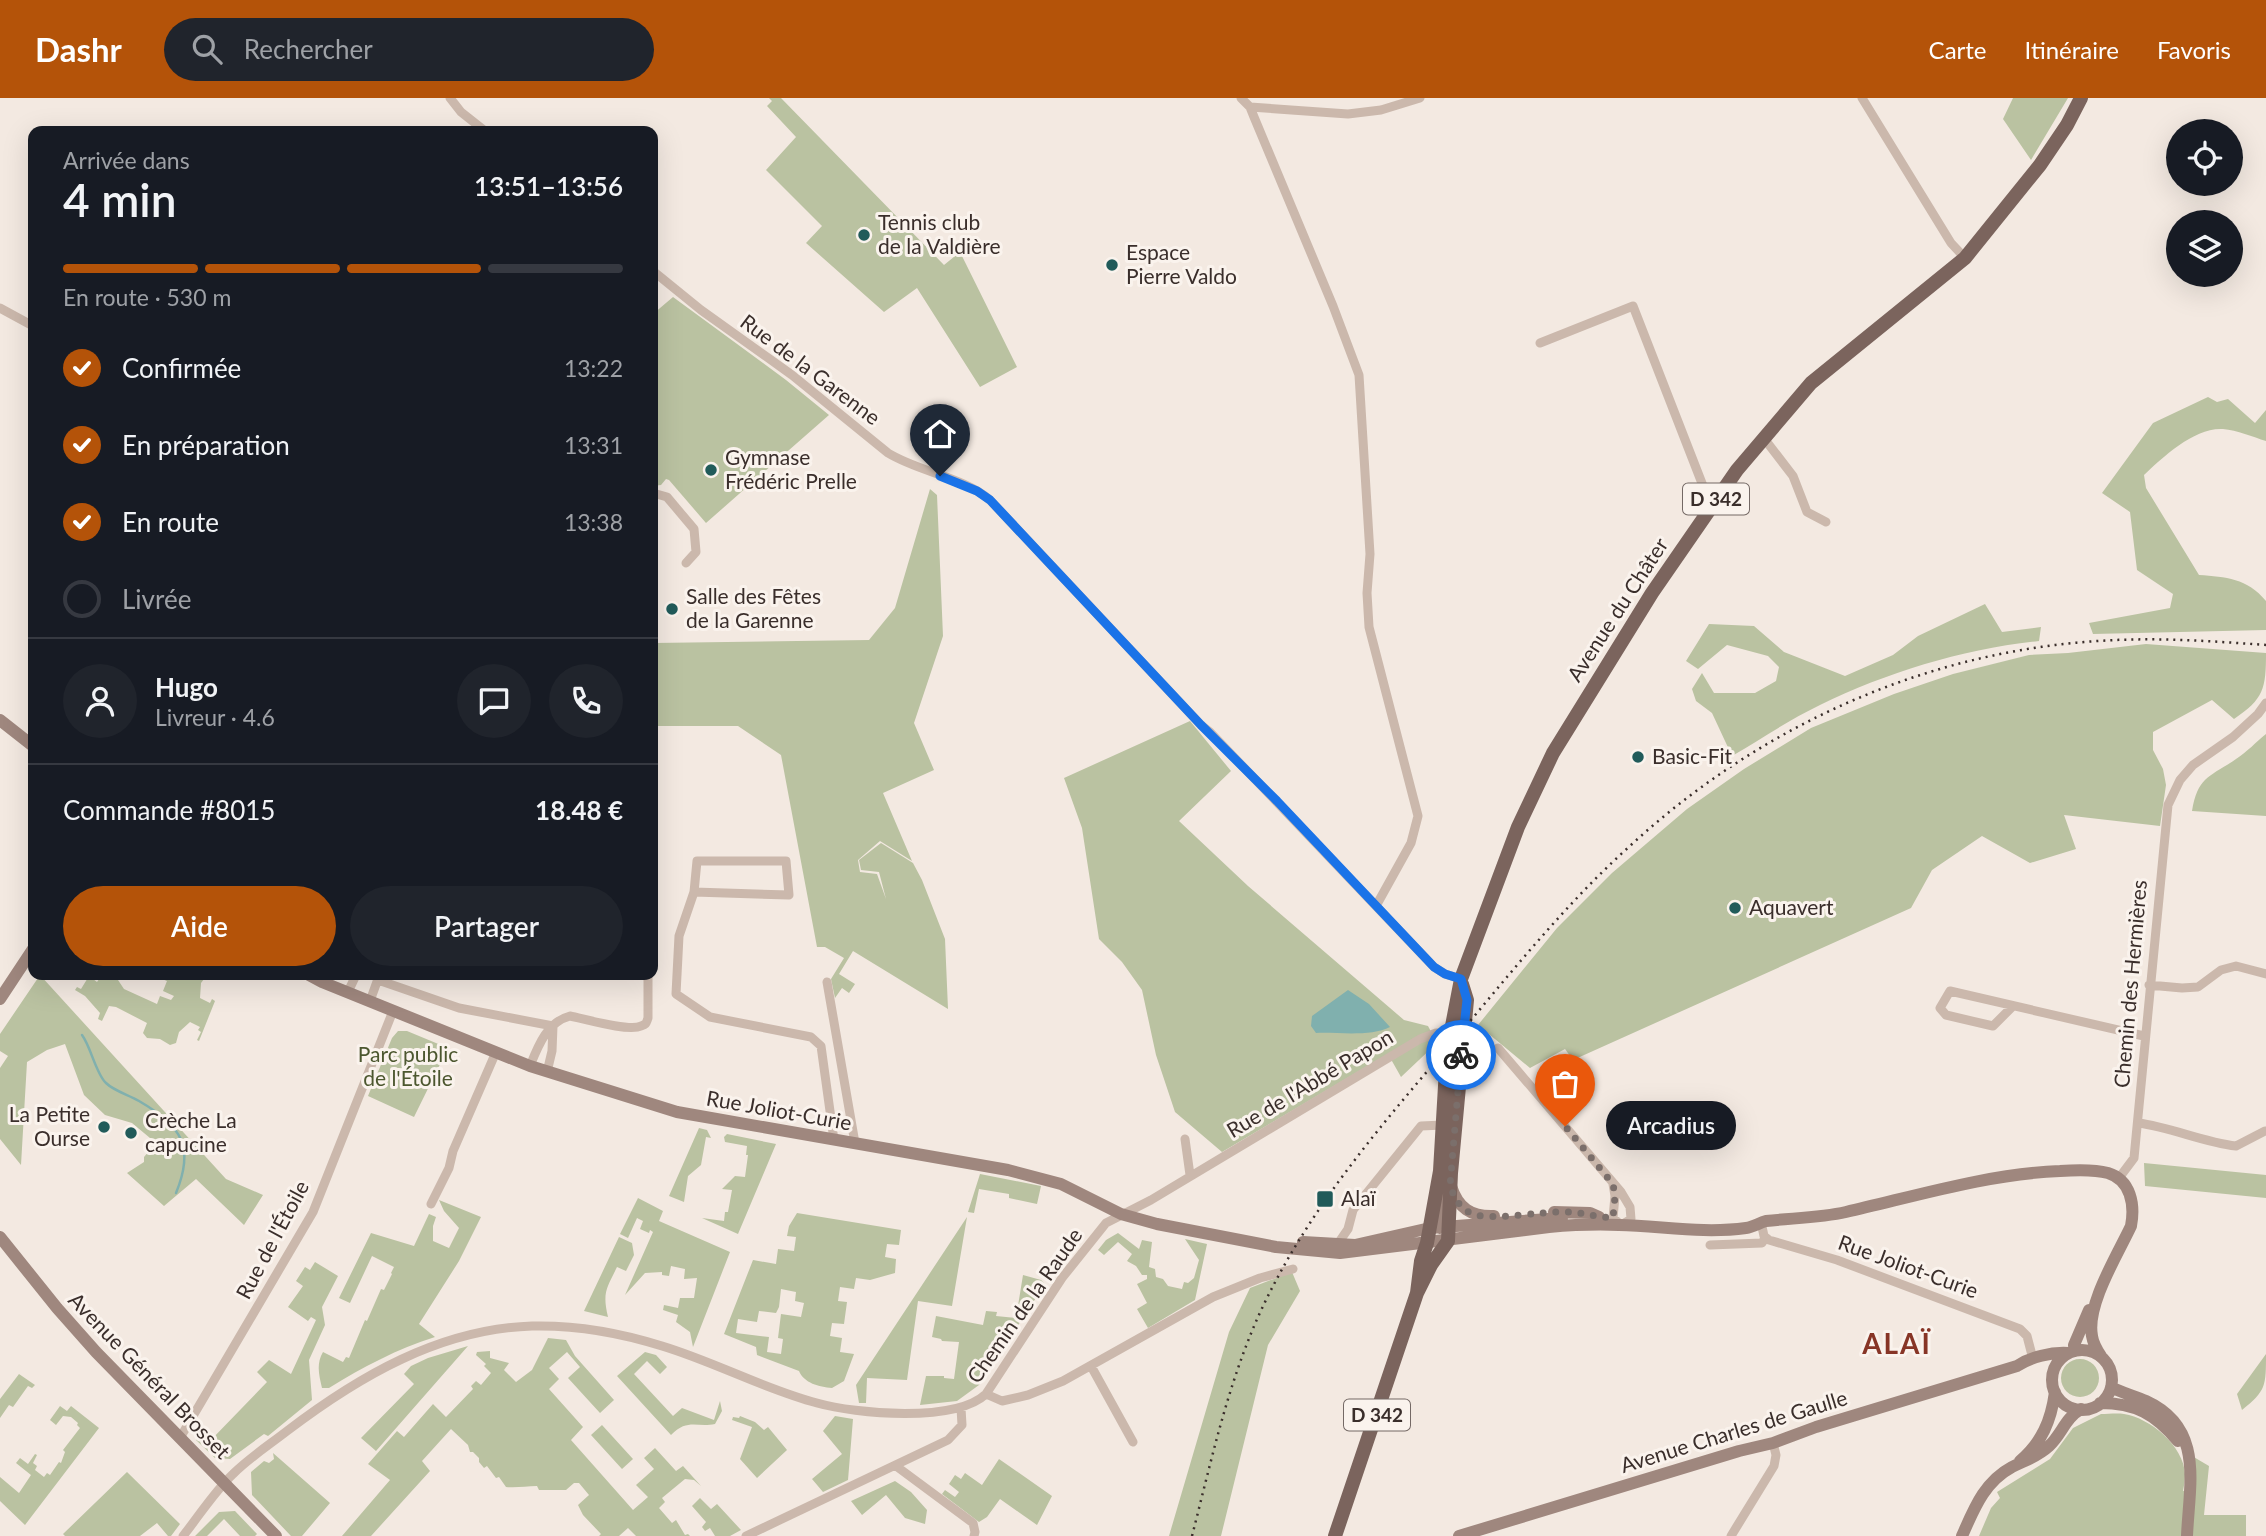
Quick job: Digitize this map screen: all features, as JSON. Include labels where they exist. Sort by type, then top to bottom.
[{"type":"main road","name":"Avenue du Châter","points":[[1461,979],[1518,827],[1553,753],[1652,593],[1713,504],[1763,437],[1811,383],[1965,257],[2040,165],[2067,125],[2081,98]]},
{"type":"main road","points":[[0,720],[28,742]]},
{"type":"main road","points":[[0,999],[28,957]]},
{"type":"main road","name":"D 342","points":[[1418,1293],[1421,1261],[1439,1233],[1440,1171],[1450,1033],[1461,979]]},
{"type":"main road","name":"D 342","points":[[1335,1536],[1418,1293],[1431,1265],[1450,1186],[1467,1000],[1461,979]]},
{"type":"main road","name":"Rue Joliot-Curie","points":[[320,980],[530,1066],[677,1112],[977,1163],[1061,1184],[1121,1214],[1157,1224],[1276,1247],[1340,1253],[1439,1233],[1621,1221]]},
{"type":"main road","name":"Rue Joliot-Curie","points":[[1254,1242],[1355,1245],[1552,1218],[1598,1217],[1621,1221],[1687,1224],[1745,1219],[1761,1222],[1841,1213],[2011,1175],[2076,1170],[2106,1173],[2119,1178]]},
{"type":"main road","points":[[2100,1403],[2111,1387],[2110,1371],[2092,1336],[2091,1320],[2099,1295],[2131,1226],[2133,1214],[2132,1201],[2126,1186],[2119,1178]]},
{"type":"main road","name":"Rue Joliot-Curie","points":[[1450,1186],[1459,1205],[1478,1215],[1561,1212],[1590,1213],[1598,1217]]},
{"type":"main road","name":"Avenue Général Brosset","points":[[0,1237],[78,1332],[276,1536]]},
{"type":"main road","points":[[2072,1352],[2086,1314],[2099,1295]]},
{"type":"main road","points":[[1962,1536],[1985,1489],[2030,1452],[2043,1436],[2052,1414],[2055,1392],[2053,1374],[2058,1362],[2072,1352],[2088,1351],[2101,1356]]},
{"type":"main road","name":"Avenue Charles de Gaulle","points":[[1459,1536],[1773,1443],[2056,1352],[2072,1352]]},
{"type":"main road","points":[[2020,1365],[2037,1364],[2053,1374]]},
{"type":"main road","points":[[2111,1387],[2147,1402],[2173,1422],[2187,1443],[2192,1465],[2187,1536]]},
{"type":"main road","points":[[2055,1392],[2068,1406],[2081,1409]]},
{"type":"main road","points":[[2012,1468],[2035,1458],[2052,1443],[2066,1421],[2081,1409],[2100,1403],[2121,1403],[2159,1420],[2178,1440],[2192,1465]]},
{"type":"street","points":[[450,98],[461,112],[479,126]]},
{"type":"street","points":[[1241,98],[1250,107],[1359,375],[1370,554],[1367,593],[1369,627],[1418,816],[1412,843],[1376,906]]},
{"type":"street","points":[[1250,107],[1348,114],[1381,110],[1420,98]]},
{"type":"street","points":[[1862,98],[1951,243],[1965,257]]},
{"type":"street","name":"Rue de la Garenne","points":[[658,277],[792,375],[888,453],[984,495],[1434,967],[1461,979]]},
{"type":"street","points":[[1540,342],[1633,306],[1705,491],[1713,504]]},
{"type":"street","points":[[0,308],[28,323]]},
{"type":"street","points":[[1763,437],[1793,476],[1807,512],[1826,522]]},
{"type":"street","points":[[658,494],[667,497],[694,529],[696,552],[686,563]]},
{"type":"street","name":"Chemin des Hermières","points":[[2119,1178],[2134,1158],[2168,805],[2180,780],[2193,765],[2233,737],[2266,703]]},
{"type":"street","points":[[694,892],[789,895],[786,861],[697,861],[694,892],[679,936],[677,993],[710,1017],[811,1037],[821,1046],[834,1140]]},
{"type":"street","points":[[2149,985],[2198,987],[2221,970],[2236,966],[2266,974]]},
{"type":"street","points":[[348,992],[354,980]]},
{"type":"street","points":[[370,1001],[377,980]]},
{"type":"street","points":[[386,980],[459,1008],[553,1026]]},
{"type":"street","points":[[530,1066],[540,1041],[553,1026],[570,1016],[639,1028],[646,1024],[648,980]]},
{"type":"street","points":[[827,982],[855,1143]]},
{"type":"street","points":[[2013,1006],[1993,1026],[1946,1015],[1940,1008],[1950,991],[2144,1036]]},
{"type":"street","name":"Rue de l'Étoile","points":[[180,1438],[313,1212],[394,1011]]},
{"type":"street","points":[[547,1072],[552,1051],[553,1026]]},
{"type":"street","name":"Rue de l'Abbé Papon","points":[[1121,1214],[1151,1200],[1420,1039],[1436,1033],[1450,1033]]},
{"type":"street","points":[[1498,1048],[1621,1192],[1630,1207],[1621,1221]]},
{"type":"street","points":[[431,1204],[449,1168],[453,1151],[496,1052]]},
{"type":"street","points":[[2138,1123],[2236,1146],[2265,1130]]},
{"type":"street","points":[[1337,1245],[1348,1229],[1353,1210],[1421,1126],[1443,1125]]},
{"type":"street","points":[[1185,1139],[1190,1175]]},
{"type":"street","points":[[1613,1184],[1621,1221]]},
{"type":"street","name":"Chemin de la Raude","points":[[746,1536],[934,1448],[953,1436],[964,1418],[961,1408],[979,1401],[986,1394],[1062,1278],[1106,1223],[1121,1214]]},
{"type":"street","points":[[1710,1245],[1762,1242],[1765,1238],[1761,1222]]},
{"type":"street","name":"Rue Joliot-Curie","points":[[1765,1238],[1837,1260],[2011,1325],[2027,1336],[2033,1359]]},
{"type":"street","points":[[986,1394],[1002,1401],[1028,1395],[1063,1381],[1213,1297],[1260,1278],[1293,1269]]},
{"type":"street","points":[[183,1536],[225,1483],[261,1451],[323,1404],[392,1363],[456,1338],[523,1327],[576,1329],[645,1341],[818,1404],[869,1411],[913,1413],[943,1412],[961,1408]]},
{"type":"street","points":[[1091,1366],[1133,1442]]},
{"type":"street","points":[[1731,1536],[1774,1466],[1776,1455],[1773,1443]]},
{"type":"street","points":[[896,1466],[972,1523],[974,1536]]},
{"type":"green space","name":"Tennis club de la Valdière","points":[[769,98],[781,98],[944,265],[960,252],[1017,367],[980,387],[917,288],[884,312],[806,243],[822,226],[766,170],[796,137],[767,106],[772,101]]},
{"type":"green space","points":[[2013,98],[2068,98],[2031,160],[2003,119]]},
{"type":"green space","points":[[673,297],[829,415],[706,523],[669,480],[666,479],[658,485],[658,310]]},
{"type":"green space","points":[[2208,397],[2217,402],[2228,399],[2255,423],[2266,410],[2266,441],[2223,429],[2202,433],[2180,444],[2144,475],[2146,488],[2199,575],[2244,583],[2266,601],[2266,630],[2093,634],[2089,623],[2170,608],[2173,594],[2137,570],[2130,512],[2102,493],[2153,423]]},
{"type":"green space","points":[[930,489],[937,495],[943,636],[914,723],[934,770],[883,793],[912,861],[880,841],[858,860],[860,872],[877,874],[886,899],[879,872],[861,870],[859,860],[881,843],[913,863],[945,939],[948,1009],[853,951],[839,974],[855,984],[849,993],[842,988],[835,998],[831,979],[844,958],[825,947],[817,947],[781,755],[738,726],[658,726],[658,643],[869,640],[895,608]]},
{"type":"green space","points":[[1985,604],[2002,632],[2041,627],[2039,641],[1954,656],[1872,682],[1786,723],[1732,756],[1712,713],[1696,701],[1692,689],[1702,673],[1714,693],[1755,693],[1776,681],[1779,667],[1768,656],[1727,645],[1698,669],[1686,661],[1709,624],[1754,626],[1784,652],[1845,676],[1893,655],[1918,636]]},
{"type":"green space","points":[[2146,644],[2266,653],[2261,692],[2252,705],[2234,719],[2212,700],[2153,732],[2153,750],[2163,769],[2166,785],[2160,826],[2064,815],[2076,849],[2030,863],[1982,836],[1932,870],[1911,908],[1573,1060],[1565,1049],[1530,1068],[1478,1025],[1557,928],[1612,873],[1687,809],[1744,769],[1811,728],[1894,694],[1953,674],[2029,655]]},
{"type":"green space","points":[[1190,721],[1231,771],[1179,821],[1248,886],[1404,1020],[1428,1026],[1437,1043],[1401,1077],[1388,1054],[1222,1152],[1175,1112],[1156,1055],[1142,990],[1122,962],[1099,939],[1082,828],[1064,778]]},
{"type":"green space","points":[[2266,734],[2266,816],[2192,811],[2198,791],[2206,779]]},
{"type":"green space","points":[[37,980],[45,980],[226,1179],[263,1195],[244,1225],[196,1179],[164,1206],[127,1173],[144,1162],[144,1157],[156,1143],[132,1123],[105,1115],[84,1095],[65,1044],[47,1050],[27,1062],[21,1165],[0,1139],[0,1068],[8,1056],[0,1051],[0,1034]]},
{"type":"green space","points":[[87,980],[118,980],[124,989],[157,1004],[160,996],[171,1000],[174,996],[163,991],[167,981],[164,980],[203,980],[200,998],[210,1003],[212,999],[215,1001],[199,1041],[200,1027],[190,1022],[179,1032],[176,1043],[170,1045],[160,1039],[147,1038],[143,1033],[147,1023],[116,1007],[109,1006],[102,1021],[98,1019],[100,1013],[85,996],[75,990],[77,987],[81,989]]},
{"type":"green space","name":"Parc public de l'Étoile","points":[[398,1031],[407,1031],[448,1048],[414,1117],[368,1096],[392,1038]]},
{"type":"green space","points":[[699,1128],[707,1130],[711,1138],[706,1137],[701,1165],[688,1176],[684,1202],[669,1196]]},
{"type":"green space","points":[[727,1134],[776,1144],[738,1234],[702,1218],[724,1221],[732,1190],[722,1189],[735,1176],[745,1177],[747,1146],[725,1142],[724,1137]]},
{"type":"green space","points":[[2144,1163],[2266,1175],[2266,1198],[2145,1186]]},
{"type":"green space","points":[[980,1174],[1041,1186],[1037,1204],[1009,1198],[1009,1194],[979,1189],[974,1213],[968,1212]]},
{"type":"green space","points":[[638,1198],[663,1211],[659,1221],[730,1252],[693,1347],[690,1332],[676,1322],[678,1315],[663,1310],[664,1305],[678,1308],[680,1298],[694,1298],[697,1278],[684,1279],[685,1269],[671,1266],[669,1276],[662,1275],[662,1272],[645,1273],[625,1295],[653,1232],[640,1229],[643,1221],[637,1218],[628,1238],[620,1234]]},
{"type":"green space","points":[[439,1200],[481,1217],[459,1261],[419,1324],[435,1337],[380,1359],[329,1388],[322,1388],[319,1365],[323,1352],[343,1362],[346,1357],[349,1358],[365,1320],[367,1321],[381,1289],[384,1290],[392,1274],[394,1267],[372,1256],[350,1303],[339,1298],[371,1233],[414,1246],[429,1214],[436,1217],[433,1241],[449,1248],[459,1228],[444,1211]]},
{"type":"green space","points":[[797,1213],[901,1230],[899,1245],[887,1244],[885,1257],[896,1259],[895,1273],[870,1280],[856,1278],[854,1289],[840,1287],[838,1301],[847,1302],[844,1324],[832,1323],[830,1336],[842,1338],[840,1352],[854,1354],[844,1381],[832,1388],[812,1384],[804,1379],[799,1371],[757,1355],[756,1347],[724,1334],[753,1260],[776,1264],[778,1249],[794,1251],[796,1237],[787,1236],[789,1226]],"holes":[[[781,1289],[796,1292],[795,1301],[804,1303],[801,1317],[781,1314],[778,1338],[783,1339],[781,1354],[767,1352],[769,1337],[736,1333],[738,1319],[757,1322],[759,1311],[776,1313]]]},
{"type":"green space","points":[[967,1217],[952,1306],[918,1301],[907,1380],[867,1378],[866,1403],[859,1403],[856,1385]]},
{"type":"green space","points":[[1118,1233],[1139,1249],[1142,1240],[1152,1242],[1149,1267],[1155,1269],[1156,1277],[1163,1279],[1168,1286],[1182,1289],[1184,1282],[1188,1283],[1194,1278],[1199,1260],[1185,1239],[1207,1244],[1195,1300],[1148,1328],[1137,1309],[1147,1303],[1137,1284],[1147,1279],[1147,1275],[1142,1275],[1136,1266],[1127,1261],[1132,1254],[1118,1242],[1104,1255],[1098,1250],[1106,1240]]},
{"type":"green space","points":[[619,1237],[632,1243],[634,1255],[626,1271],[617,1267],[608,1285],[605,1302],[608,1317],[584,1311]]},
{"type":"green space","points":[[315,1262],[338,1276],[322,1307],[325,1325],[309,1360],[312,1400],[268,1436],[264,1434],[230,1459],[215,1458],[196,1440],[200,1432],[210,1441],[267,1382],[257,1372],[269,1360],[291,1374],[316,1320],[311,1317],[308,1321],[288,1307],[303,1286],[296,1281],[305,1267],[310,1270]]},
{"type":"green space","points":[[1292,1272],[1300,1291],[1268,1345],[1221,1536],[1169,1536],[1229,1332],[1250,1288]]},
{"type":"green space","points":[[1023,1275],[1041,1280],[1045,1284],[979,1385],[957,1401],[920,1405],[926,1376],[954,1379],[959,1342],[942,1341],[932,1337],[936,1316],[983,1325],[986,1311],[997,1312],[996,1316],[1016,1318]]},
{"type":"green space","points":[[548,1338],[566,1340],[575,1356],[614,1400],[600,1413],[568,1378],[580,1367],[567,1352],[549,1368],[559,1379],[549,1389],[583,1427],[571,1440],[633,1510],[648,1497],[636,1485],[654,1469],[644,1458],[655,1448],[676,1471],[683,1466],[701,1486],[694,1480],[685,1479],[662,1498],[665,1502],[659,1508],[672,1523],[676,1520],[685,1535],[690,1536],[636,1536],[628,1528],[619,1536],[599,1536],[601,1534],[583,1515],[578,1505],[589,1495],[579,1483],[574,1483],[566,1490],[539,1490],[537,1486],[506,1487],[487,1466],[484,1468],[479,1458],[470,1452],[468,1445],[451,1429],[422,1461],[430,1471],[371,1536],[342,1536],[390,1480],[368,1464],[397,1431],[404,1437],[433,1404],[446,1417],[473,1389],[471,1386],[476,1381],[481,1385],[491,1373],[476,1355],[477,1352],[490,1351],[490,1358],[509,1363],[504,1370],[516,1382],[532,1370]]},
{"type":"green space","points":[[468,1346],[376,1451],[361,1438],[414,1384],[404,1374],[411,1366]]},
{"type":"green space","points":[[645,1352],[656,1355],[667,1367],[660,1374],[647,1361],[634,1374],[673,1416],[682,1408],[714,1420],[720,1401],[722,1411],[715,1424],[688,1425],[671,1435],[617,1376]]},
{"type":"green space","points":[[2266,1354],[2263,1387],[2256,1398],[2242,1410],[2237,1394]]},
{"type":"green space","points":[[2080,1359],[2094,1364],[2099,1378],[2094,1392],[2080,1397],[2066,1392],[2061,1378],[2066,1364]]},
{"type":"green space","points":[[19,1374],[35,1385],[32,1388],[28,1386],[13,1407],[9,1405],[0,1418],[0,1399]]},
{"type":"green space","points":[[60,1406],[67,1411],[71,1406],[99,1428],[25,1525],[0,1501],[0,1477],[19,1493],[31,1475],[16,1463],[20,1458],[28,1464],[35,1454],[37,1455],[33,1463],[37,1466],[35,1470],[44,1477],[47,1473],[50,1475],[59,1462],[61,1463],[65,1452],[63,1450],[80,1428],[71,1417],[63,1416],[56,1425],[50,1420]]},
{"type":"green space","points":[[2101,1414],[2134,1417],[2164,1435],[2179,1453],[2183,1464],[2183,1491],[2189,1490],[2192,1456],[2209,1466],[2204,1515],[2246,1515],[2246,1536],[1979,1536],[1991,1508],[2000,1498],[1997,1492],[2050,1459],[2073,1428]]},
{"type":"green space","points":[[740,1416],[755,1422],[764,1430],[768,1427],[787,1450],[757,1478],[740,1459],[752,1427],[732,1420],[733,1417]]},
{"type":"green space","points":[[835,1416],[853,1419],[848,1480],[823,1492],[812,1479],[842,1454],[823,1431]]},
{"type":"green space","points":[[602,1425],[633,1459],[622,1469],[591,1435]]},
{"type":"green space","points":[[273,1453],[330,1503],[302,1536],[291,1536],[252,1495],[251,1472],[264,1461],[269,1463],[274,1459]]},
{"type":"green space","points":[[999,1459],[1052,1496],[1037,1525],[1000,1499],[987,1517],[979,1522],[942,1494],[945,1490],[955,1497],[959,1492],[949,1484],[955,1475],[961,1479],[965,1473],[982,1485]]},
{"type":"green space","points":[[127,1472],[180,1524],[171,1536],[157,1523],[140,1536],[63,1534]]},
{"type":"green space","points":[[895,1481],[911,1492],[927,1510],[925,1524],[905,1518],[886,1495],[862,1515],[851,1501]]},
{"type":"green space","points":[[700,1498],[711,1509],[717,1504],[741,1530],[730,1536],[715,1536],[710,1528],[705,1531],[702,1527],[706,1522],[692,1506]]},
{"type":"green space","points":[[235,1511],[257,1534],[255,1536],[240,1536],[224,1519],[207,1536],[195,1536],[219,1512]]},
{"type":"water","points":[[1348,990],[1369,1004],[1390,1027],[1364,1033],[1316,1033],[1311,1026],[1312,1016]]},
{"type":"waterway","points":[[82,1035],[106,1083],[154,1110],[166,1119],[181,1139],[184,1163],[176,1193]]},
{"type":"railway","points":[[1192,1536],[1220,1425],[1247,1343],[1279,1276],[1327,1198],[1382,1125],[1548,930],[1609,865],[1681,803],[1734,765],[1789,731],[1847,703],[1908,679],[1970,661],[2033,648],[2098,641],[2140,639],[2266,645]]},
{"type":"way so far","points":[[1461,1055],[1450,1186],[1459,1205],[1466,1210],[1485,1216],[1561,1212],[1590,1213],[1598,1217],[1613,1218],[1613,1184],[1565,1126]]},
{"type":"place","name":"Tennis club de la Valdière","points":[[864,235]]},
{"type":"place","name":"Espace Pierre Valdo","points":[[1112,265]]},
{"type":"place","name":"Gymnase Frédéric Prelle","points":[[711,470]]},
{"type":"place","name":"Salle des Fêtes de la Garenne","points":[[672,609]]},
{"type":"place","name":"Basic-Fit","points":[[1638,757]]},
{"type":"place","name":"Aquavert","points":[[1735,908]]},
{"type":"place","name":"Arcadius","points":[[1565,1126]]},
{"type":"place","name":"La Petite Ourse","points":[[104,1127]]},
{"type":"place","name":"Crèche La capucine","points":[[131,1133]]},
{"type":"place","name":"Alaï","points":[[1325,1199]]},
{"type":"district","name":"ALAÏ","points":[[1897,1344]]},
{"type":"route","points":[[940,476],[977,491],[990,500],[1201,725],[1434,967],[1461,979],[1467,1000],[1461,1055]]}]
